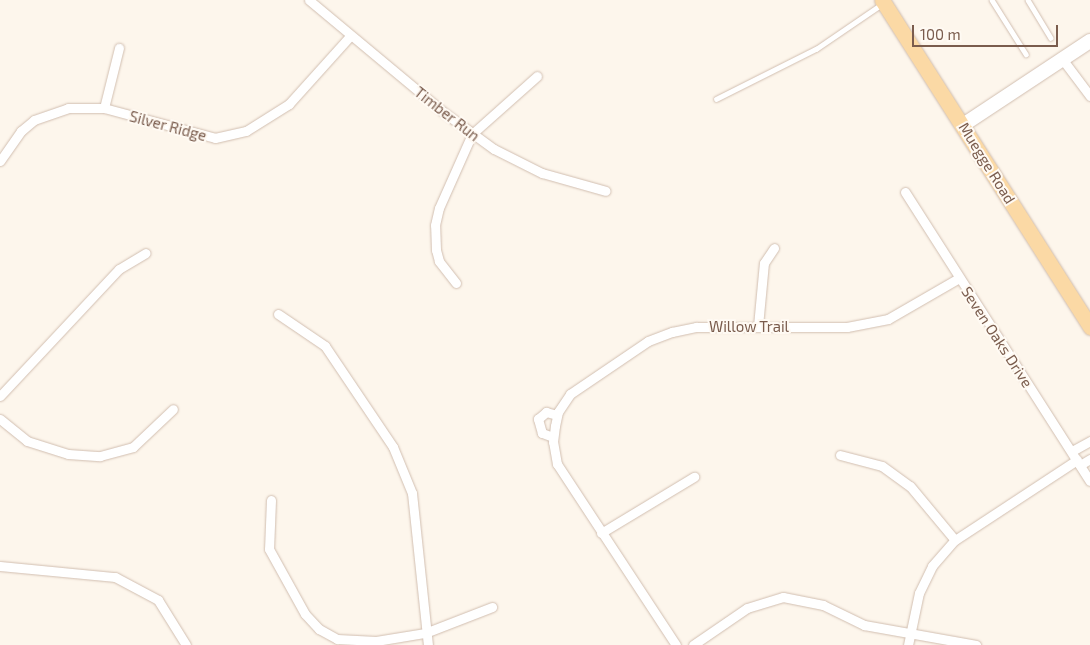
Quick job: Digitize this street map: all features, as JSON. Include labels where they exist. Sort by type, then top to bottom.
[{"type":"main road","name":"Muegge Road","points":[[883,2],[963,124],[1090,327]]},
{"type":"street","name":"Timber Run","points":[[310,0],[350,36],[472,134],[518,164],[606,192]]},
{"type":"street","name":"Silver Ridge","points":[[0,161],[21,131],[34,120],[68,108],[104,108],[199,135],[231,136],[246,131],[289,104],[350,36]]},
{"type":"street","points":[[963,124],[1090,41]]},
{"type":"street","points":[[104,108],[120,48]]},
{"type":"street","points":[[1063,60],[1090,96]]},
{"type":"street","points":[[456,282],[439,261],[435,225],[439,208],[472,134],[536,76]]},
{"type":"street","name":"Seven Oaks Drive","points":[[905,192],[1090,481]]},
{"type":"street","points":[[758,326],[764,263],[774,248]]},
{"type":"street","points":[[0,396],[119,270],[146,253]]},
{"type":"street","name":"Willow Trail","points":[[676,645],[557,464],[554,436],[557,414],[570,394],[585,380],[648,341],[696,327],[848,327],[888,319],[959,278]]},
{"type":"street","points":[[278,314],[325,346],[393,447],[412,493],[425,632],[428,645]]},
{"type":"street","points":[[0,418],[27,441],[68,454],[100,456],[133,447],[172,409]]},
{"type":"street","points":[[554,436],[542,433],[538,419],[546,412],[557,414]]},
{"type":"street","points":[[1072,451],[1090,441]]},
{"type":"street","points":[[840,455],[882,466],[910,486],[956,540]]},
{"type":"street","points":[[908,645],[919,593],[932,566],[956,540],[1079,462],[1090,459]]},
{"type":"street","points":[[601,533],[694,477]]},
{"type":"street","points":[[271,500],[269,549],[305,614],[319,629],[337,640],[354,642],[425,632],[492,607]]},
{"type":"street","points":[[0,566],[115,577],[158,600],[186,645]]},
{"type":"street","points":[[693,645],[747,608],[783,597],[823,605],[864,625],[976,645]]},
{"type":"lane","points":[[992,0],[1026,54]]},
{"type":"lane","points":[[1028,0],[1051,38]]},
{"type":"lane","points":[[716,99],[816,48],[883,2]]}]
